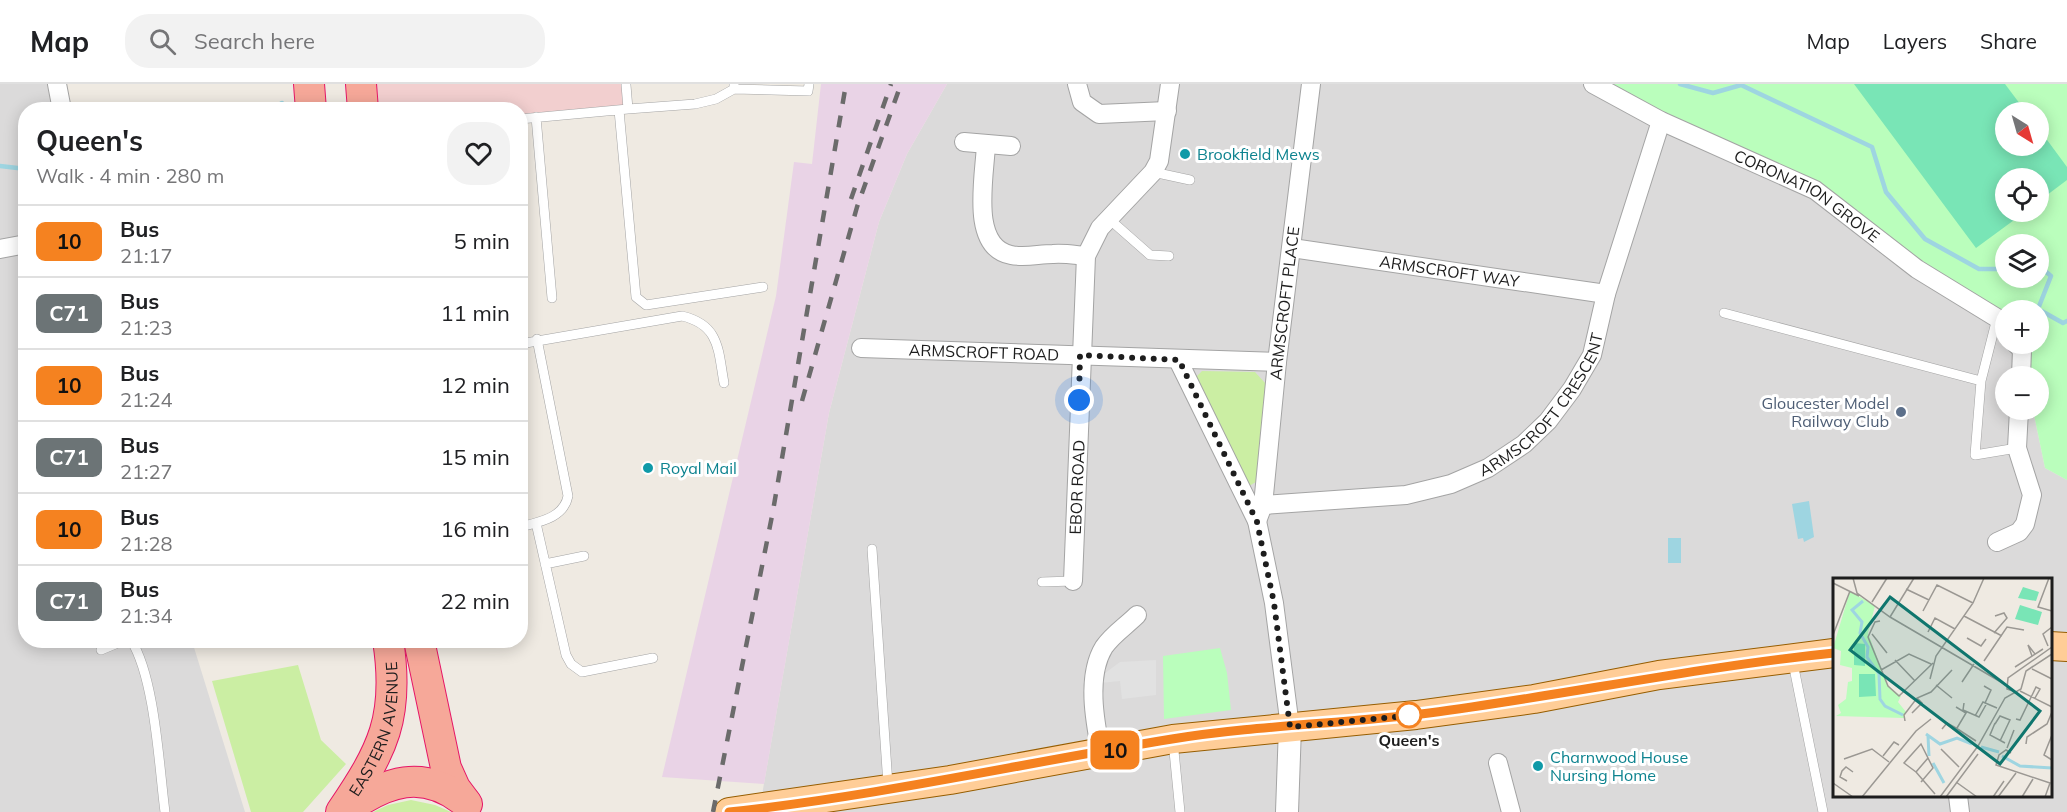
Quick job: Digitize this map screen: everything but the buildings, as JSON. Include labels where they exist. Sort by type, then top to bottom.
[{"type":"highway","points":[[309,84],[310,102]]},
{"type":"highway","points":[[362,84],[363,102]]},
{"type":"highway","name":"EASTERN AVENUE","points":[[342,812],[372,763],[388,724],[393,683],[389,648]]},
{"type":"highway","points":[[421,648],[446,768],[455,788],[474,809]]},
{"type":"highway","points":[[342,812],[389,785],[414,781],[442,787],[474,809]]},
{"type":"main road","points":[[2052,646],[2067,647]]},
{"type":"main road","points":[[729,812],[889,790],[1173,739],[1416,715],[1522,701],[1659,675],[1833,653]]},
{"type":"street","points":[[57,84],[60,102]]},
{"type":"street","points":[[1077,84],[1082,102],[1099,114],[1167,111]]},
{"type":"street","points":[[986,144],[983,228],[989,243],[1000,252],[1012,255],[1086,256],[1100,228],[1153,172],[1159,161],[1170,84]]},
{"type":"street","name":"ARMSCROFT PLACE","points":[[1260,514],[1311,84]]},
{"type":"street","name":"CORONATION GROVE","points":[[1593,84],[1661,122],[1815,190],[1917,269],[1995,320]]},
{"type":"street","name":"ARMSCROFT CRESCENT","points":[[1260,514],[1406,495],[1451,484],[1488,468],[1524,444],[1548,421],[1572,389],[1592,355],[1606,294],[1661,122]]},
{"type":"street","points":[[964,142],[1011,146]]},
{"type":"street","points":[[0,249],[18,246]]},
{"type":"street","name":"ARMSCROFT WAY","points":[[1292,248],[1606,294]]},
{"type":"street","name":"EBOR ROAD","points":[[1073,581],[1080,355],[1086,256]]},
{"type":"street","name":"ARMSCROFT ROAD","points":[[861,348],[1277,362]]},
{"type":"street","points":[[1179,360],[1260,514],[1290,727],[1287,812]]},
{"type":"street","points":[[1997,542],[2019,532],[2030,510],[2031,484],[2017,448],[2018,420]]},
{"type":"street","points":[[1101,753],[1094,694],[1097,669],[1103,649],[1137,615]]},
{"type":"street","points":[[1498,763],[1511,812]]},
{"type":"street","points":[[1958,797],[1960,812]]},
{"type":"lane","points":[[528,118],[694,104],[716,99],[734,86],[808,91],[809,84]]},
{"type":"lane","points":[[626,85],[624,110],[636,297],[646,305],[763,287]]},
{"type":"lane","points":[[536,117],[552,298]]},
{"type":"lane","points":[[1153,172],[1190,180]]},
{"type":"lane","points":[[1108,218],[1150,255],[1169,256]]},
{"type":"lane","points":[[1724,313],[1981,381]]},
{"type":"lane","points":[[528,342],[655,319],[690,318],[698,320],[717,342],[724,383]]},
{"type":"lane","points":[[528,525],[562,509],[568,496],[537,339]]},
{"type":"lane","points":[[1995,341],[1981,381],[1975,455],[2017,448]]},
{"type":"lane","points":[[536,523],[566,655],[576,669],[588,672],[653,658]]},
{"type":"lane","points":[[872,549],[889,790]]},
{"type":"lane","points":[[545,564],[584,556]]},
{"type":"lane","points":[[1042,582],[1073,581]]},
{"type":"lane","points":[[100,650],[105,648]]},
{"type":"lane","points":[[136,648],[146,677],[165,812]]},
{"type":"lane","points":[[1792,657],[1823,812]]},
{"type":"lane","points":[[1173,739],[1180,812]]},
{"type":"shaded area","points":[[0,84],[47,84],[51,102],[18,102],[18,648],[194,648],[245,812],[0,812]]},
{"type":"shaded area","points":[[361,84],[626,84],[628,109],[528,118],[528,102],[362,102]]},
{"type":"shaded area","points":[[821,84],[947,84],[907,154],[879,222],[829,413],[764,784],[662,777],[776,296],[794,162],[812,164]]},
{"type":"shaded area","points":[[947,84],[1593,84],[1815,190],[1995,322],[1995,354],[2019,354],[2024,366],[1995,366],[1995,420],[2035,420],[2045,468],[2067,480],[2067,812],[759,812],[829,413],[879,222],[907,154]]},
{"type":"shaded area","points":[[1156,660],[1156,695],[1122,699],[1120,681],[1100,683],[1097,679],[1120,662]]},
{"type":"green space","points":[[1593,84],[2067,84],[2067,480],[2045,468],[2035,420],[2049,420],[2049,366],[2024,366],[2019,354],[2049,354],[2049,300],[1995,300],[1995,322],[1815,190]]},
{"type":"green space","points":[[1854,84],[2005,84],[2018,102],[1995,102],[1995,156],[2049,156],[2049,143],[2067,167],[2067,180],[2049,194],[2049,168],[1995,168],[1995,222],[2011,222],[1976,248]]},
{"type":"green space","points":[[1202,371],[1255,372],[1266,384],[1256,482],[1249,486],[1196,377]]},
{"type":"green space","points":[[1220,648],[1227,673],[1231,710],[1164,719],[1163,656]]},
{"type":"green space","points":[[298,665],[321,740],[346,764],[303,812],[251,812],[212,681]]},
{"type":"green space","points":[[411,800],[435,805],[451,812],[373,812],[388,805]]},
{"type":"water","points":[[1809,501],[1814,537],[1804,542],[1803,538],[1798,539],[1792,504]]},
{"type":"water","points":[[1668,538],[1681,538],[1681,563],[1668,563]]},
{"type":"waterway","points":[[1680,84],[1713,93],[1741,85],[1872,147],[1886,192],[1925,239],[1979,269],[1995,269]]},
{"type":"waterway","points":[[0,166],[18,168]]},
{"type":"waterway","points":[[2049,274],[2051,276],[2049,281]]},
{"type":"waterway","points":[[2046,288],[2038,309],[2063,323],[2067,321]]},
{"type":"railway","points":[[713,812],[773,511],[846,84]]},
{"type":"railway","points":[[851,199],[891,84]]},
{"type":"railway","points":[[802,401],[857,207],[901,84]]},
{"type":"bus line","name":"10","points":[[729,812],[950,780],[1173,739],[1416,715],[1534,699],[1659,675],[1833,653]]},
{"type":"place","name":"Brookfield Mews","points":[[1185,154]]},
{"type":"place","name":"Gloucester Model Railway Club","points":[[1901,412]]},
{"type":"place","name":"Royal Mail","points":[[648,468]]},
{"type":"place","name":"Queen's","points":[[1409,715]]},
{"type":"place","name":"Charnwood House Nursing Home","points":[[1538,766]]},
{"type":"route","points":[[1079,400],[1080,355],[1179,360],[1257,522],[1274,603],[1290,727],[1416,715],[1409,715]]}]
